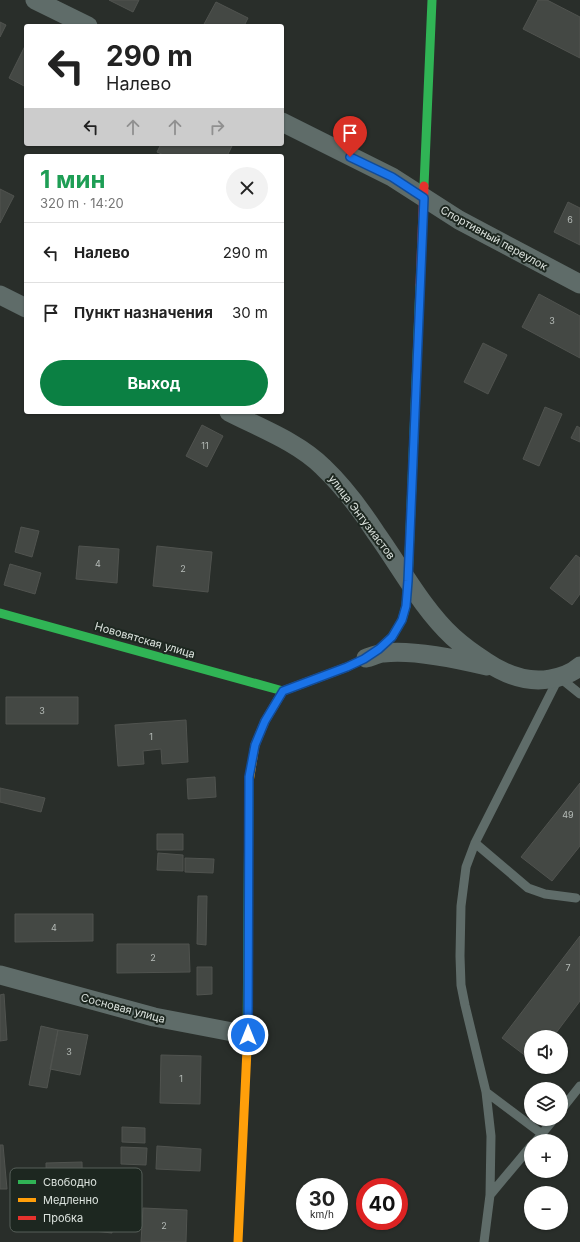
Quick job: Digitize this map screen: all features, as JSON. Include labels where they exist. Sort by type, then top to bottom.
[{"type":"street","points":[[35,0],[84,24]]},
{"type":"street","points":[[364,659],[379,649],[392,637],[402,620],[406,606],[432,0]]},
{"type":"street","name":"Спортивный переулок","points":[[284,123],[392,177],[459,220],[580,284]]},
{"type":"street","points":[[0,295],[24,307]]},
{"type":"street","name":"улица Энтузиастов","points":[[234,414],[303,449],[322,466],[340,485],[376,532],[408,581],[432,613],[453,637],[473,653],[498,669],[523,679],[540,681],[559,677],[574,672],[580,666]]},
{"type":"street","name":"Нововятская улица","points":[[0,613],[283,691]]},
{"type":"street","points":[[238,1242],[248,1035],[249,777],[255,745],[265,721],[283,691],[383,653],[402,652],[451,658],[498,669]]},
{"type":"street","name":"Сосновая улица","points":[[0,975],[154,1017],[248,1035]]},
{"type":"lane","points":[[484,1242],[490,1195],[490,1136],[486,1092],[461,985],[461,906],[466,867],[475,843],[559,677],[580,694]]},
{"type":"lane","points":[[475,843],[528,888],[545,894],[579,897]]},
{"type":"lane","points":[[568,1101],[580,1086]]},
{"type":"lane","points":[[486,1092],[535,1134]]},
{"type":"lane","points":[[542,1134],[548,1126]]},
{"type":"lane","points":[[490,1195],[524,1154]]},
{"type":"building","points":[[109,0],[139,0],[133,12]]},
{"type":"building","points":[[538,0],[547,0],[580,17],[580,58],[523,29]]},
{"type":"building","points":[[216,2],[248,18],[245,24],[204,24]]},
{"type":"building","points":[[0,22],[6,25],[0,37]]},
{"type":"building","points":[[24,48],[24,86],[9,78]]},
{"type":"building","points":[[160,146],[232,146],[228,154],[162,154],[157,152]]},
{"type":"building","points":[[0,189],[14,196],[0,223]]},
{"type":"building","points":[[568,202],[580,208],[580,245],[554,232]]},
{"type":"building","points":[[539,294],[580,316],[580,358],[522,327]]},
{"type":"building","points":[[483,343],[507,355],[488,394],[464,382]]},
{"type":"building","points":[[545,407],[562,414],[539,466],[523,459]]},
{"type":"building","points":[[202,425],[223,436],[207,467],[186,456]]},
{"type":"building","points":[[577,426],[580,428],[580,442],[571,438]]},
{"type":"building","points":[[21,527],[39,531],[32,557],[15,552]]},
{"type":"building","points":[[79,546],[119,549],[117,583],[76,579]]},
{"type":"building","points":[[157,546],[212,552],[208,592],[153,586]]},
{"type":"building","points":[[576,555],[580,558],[580,594],[572,605],[550,588]]},
{"type":"building","points":[[10,564],[41,573],[35,594],[4,585]]},
{"type":"building","points":[[6,697],[78,697],[78,724],[6,724]]},
{"type":"building","points":[[186,720],[188,762],[162,764],[161,749],[143,751],[144,764],[118,766],[115,725]]},
{"type":"building","points":[[215,777],[216,797],[188,799],[187,779]]},
{"type":"building","points":[[580,783],[580,846],[552,881],[521,857]]},
{"type":"building","points":[[0,788],[45,798],[41,812],[0,802]]},
{"type":"building","points":[[157,834],[183,834],[183,850],[157,850]]},
{"type":"building","points":[[158,853],[183,855],[183,871],[157,870]]},
{"type":"building","points":[[185,858],[214,859],[213,873],[185,872]]},
{"type":"building","points":[[198,896],[207,896],[206,945],[197,944]]},
{"type":"building","points":[[15,914],[93,914],[93,941],[15,942]]},
{"type":"building","points":[[580,936],[580,1001],[558,1030],[524,1030],[524,1055],[502,1038]]},
{"type":"building","points":[[117,944],[189,944],[190,972],[117,973]]},
{"type":"building","points":[[197,967],[212,967],[212,994],[197,995]]},
{"type":"building","points":[[4,994],[7,1040],[0,1041],[0,995]]},
{"type":"building","points":[[41,1026],[58,1030],[47,1088],[29,1085]]},
{"type":"building","points":[[58,1030],[88,1035],[80,1075],[50,1069]]},
{"type":"building","points":[[161,1055],[201,1056],[200,1104],[160,1103]]},
{"type":"building","points":[[122,1127],[145,1128],[145,1143],[122,1142]]},
{"type":"building","points":[[0,1145],[3,1145],[7,1189],[0,1189]]},
{"type":"building","points":[[157,1146],[201,1149],[200,1171],[156,1169]]},
{"type":"building","points":[[121,1147],[147,1148],[146,1165],[121,1164]]},
{"type":"building","points":[[82,1162],[82,1168],[46,1168],[46,1163]]},
{"type":"building","points":[[143,1208],[187,1210],[186,1242],[141,1242]]},
{"type":"traffic: fast","points":[[424,186],[432,0]]},
{"type":"traffic: fast","points":[[392,637],[402,620],[406,606],[408,581],[420,285]]},
{"type":"traffic: fast","points":[[0,613],[283,691]]},
{"type":"traffic: fast","points":[[247,1049],[249,782]]},
{"type":"traffic: slow","points":[[249,782],[255,745],[265,721],[283,691],[364,659],[379,649],[392,637]]},
{"type":"traffic: slow","points":[[238,1242],[247,1049]]},
{"type":"traffic: jam","points":[[420,285],[424,186]]},
{"type":"route","points":[[248,1035],[249,777],[255,745],[265,721],[283,691],[347,667],[364,659],[379,649],[392,637],[402,620],[406,606],[424,198],[392,177],[350,157]]}]
